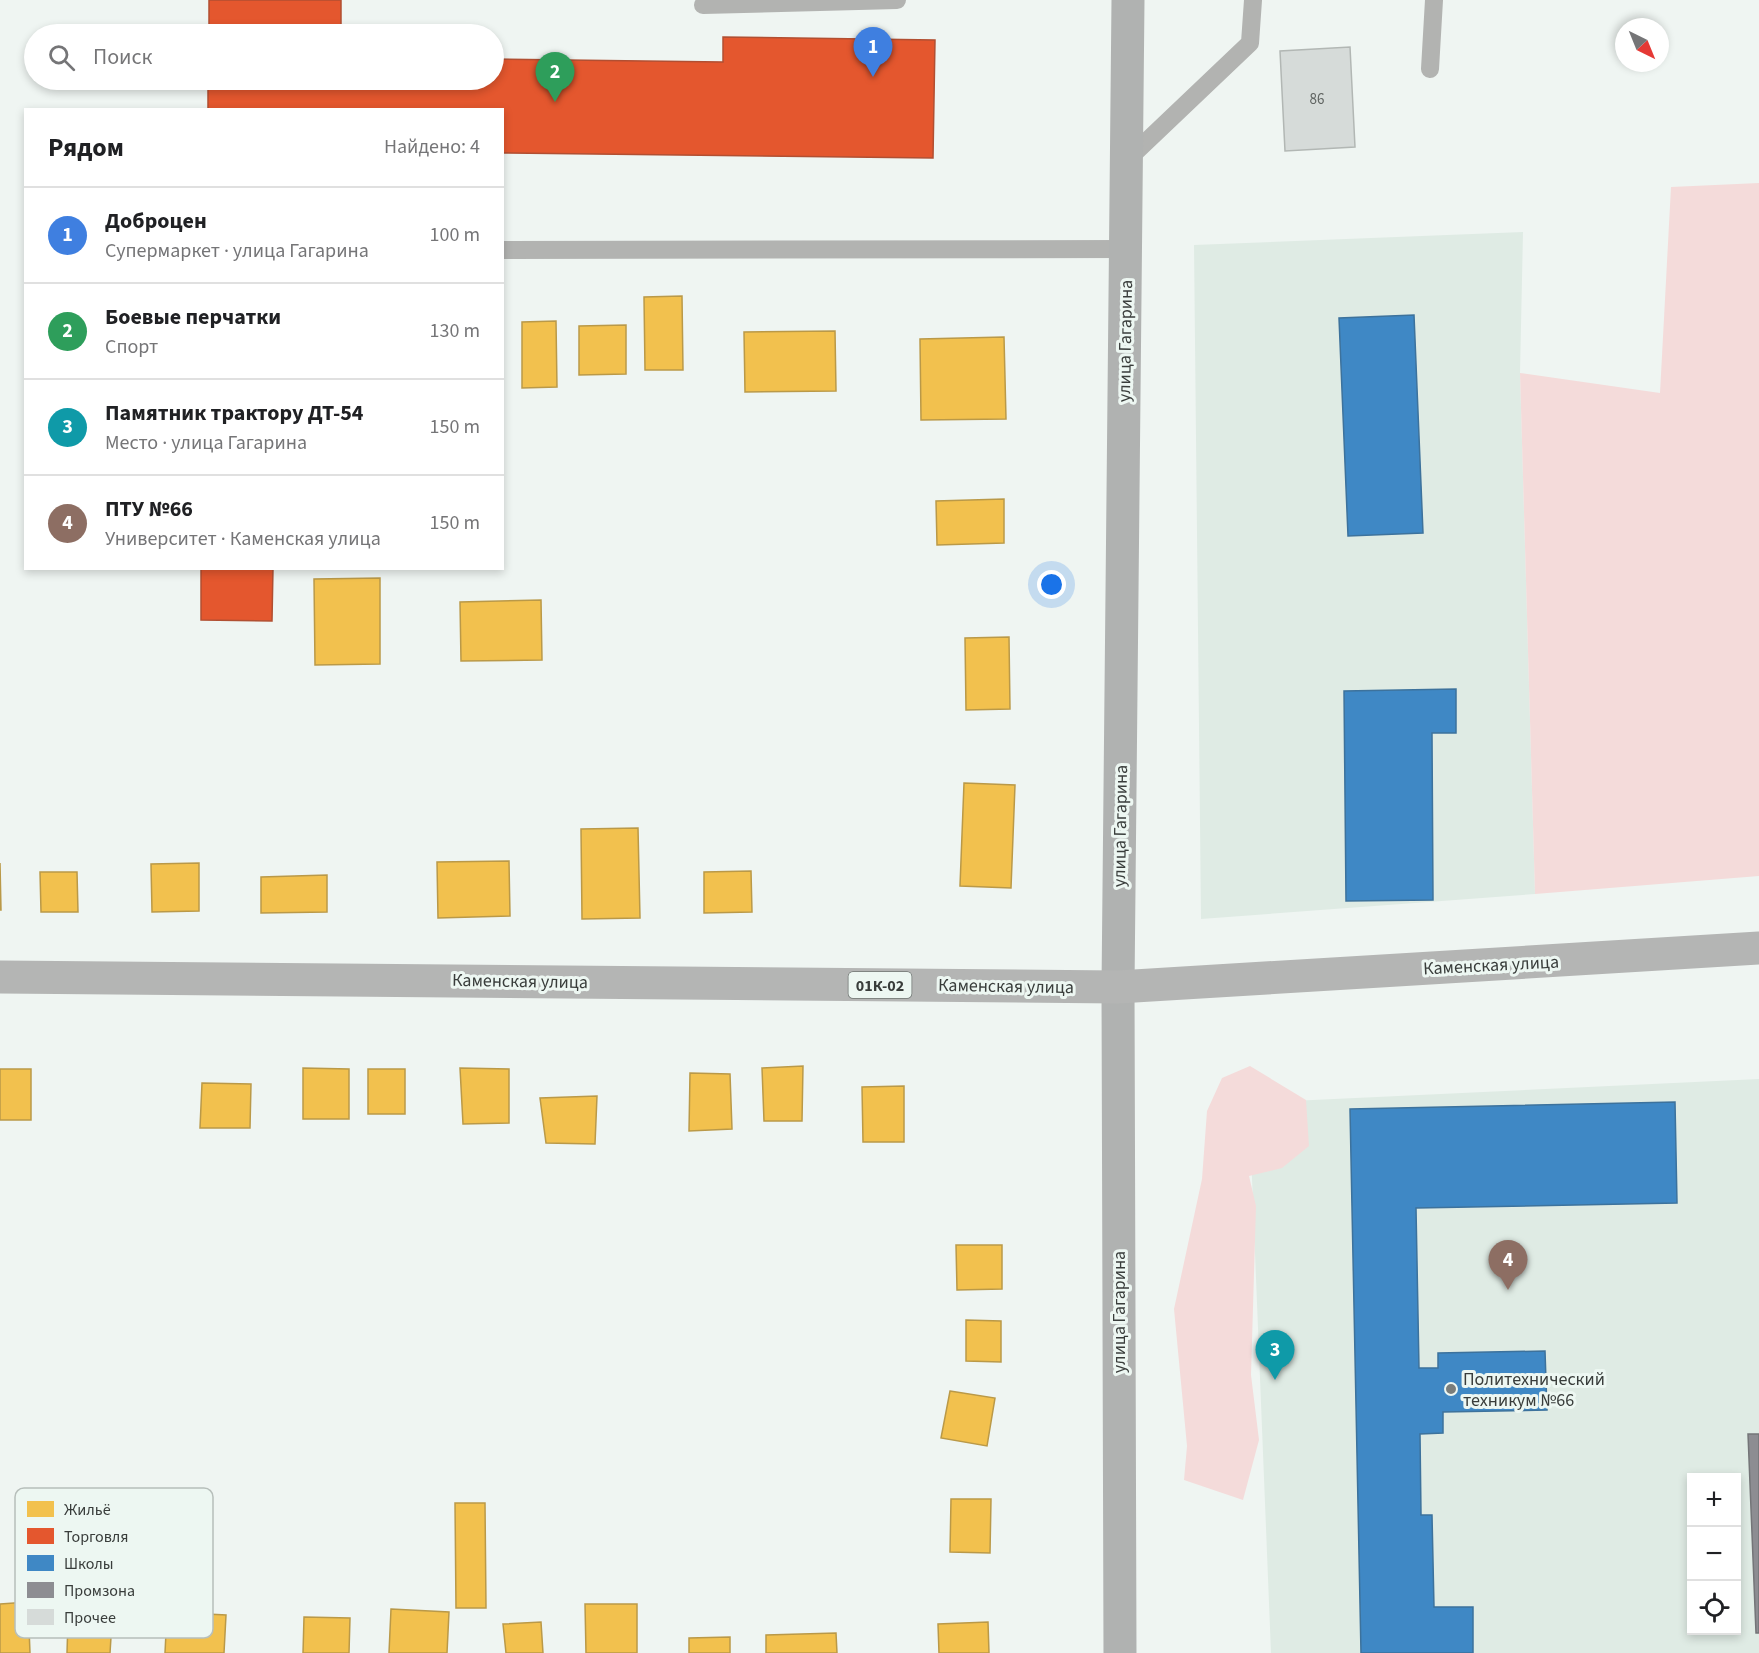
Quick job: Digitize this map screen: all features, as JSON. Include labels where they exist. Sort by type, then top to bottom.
[{"type":"main road","name":"Каменская улица","points":[[0,976],[1118,987],[1759,948]]},
{"type":"street","name":"улица Гагарина","points":[[1120,1653],[1118,987],[1128,0]]},
{"type":"lane","points":[[703,6],[897,0]]},
{"type":"lane","points":[[1126,161],[1250,43],[1253,0]]},
{"type":"lane","points":[[1430,69],[1434,0]]},
{"type":"lane","points":[[504,250],[1125,249]]},
{"type":"shaded area","points":[[1759,183],[1759,876],[1535,894],[1520,373],[1660,393],[1671,187]]},
{"type":"shaded area","points":[[1523,232],[1520,373],[1535,894],[1201,919],[1194,245]]},
{"type":"shaded area","points":[[1250,1066],[1306,1100],[1309,1146],[1282,1168],[1249,1176],[1256,1206],[1251,1375],[1259,1440],[1243,1500],[1184,1480],[1187,1446],[1174,1309],[1202,1179],[1207,1111],[1222,1078]]},
{"type":"shaded area","points":[[1759,1079],[1759,1653],[1271,1653],[1249,1103]]},
{"type":"building: Жильё","points":[[682,296],[683,370],[645,370],[644,297]]},
{"type":"building: Жильё","points":[[556,321],[557,387],[522,388],[522,322]]},
{"type":"building: Жильё","points":[[626,325],[626,374],[579,375],[579,326]]},
{"type":"building: Жильё","points":[[835,331],[836,391],[745,392],[744,332]]},
{"type":"building: Жильё","points":[[1004,337],[1006,419],[921,420],[920,339]]},
{"type":"building: Жильё","points":[[1004,499],[1004,543],[937,545],[936,501]]},
{"type":"building: Жильё","points":[[380,578],[380,664],[315,665],[314,579]]},
{"type":"building: Жильё","points":[[541,600],[542,660],[461,661],[460,602]]},
{"type":"building: Жильё","points":[[1009,637],[1010,709],[966,710],[965,638]]},
{"type":"building: Жильё","points":[[964,783],[1015,785],[1011,888],[960,886]]},
{"type":"building: Жильё","points":[[638,828],[640,918],[582,919],[581,829]]},
{"type":"building: Жильё","points":[[509,861],[510,916],[438,918],[437,862]]},
{"type":"building: Жильё","points":[[0,863],[1,910],[0,910]]},
{"type":"building: Жильё","points":[[199,863],[199,911],[152,912],[151,864]]},
{"type":"building: Жильё","points":[[751,871],[752,912],[704,913],[704,872]]},
{"type":"building: Жильё","points":[[40,872],[77,872],[78,912],[41,912]]},
{"type":"building: Жильё","points":[[327,875],[327,912],[261,913],[261,877]]},
{"type":"building: Жильё","points":[[803,1066],[802,1121],[764,1121],[762,1068]]},
{"type":"building: Жильё","points":[[303,1068],[349,1069],[349,1119],[303,1119]]},
{"type":"building: Жильё","points":[[460,1068],[509,1069],[509,1123],[463,1124]]},
{"type":"building: Жильё","points":[[0,1069],[31,1069],[31,1120],[0,1120]]},
{"type":"building: Жильё","points":[[368,1069],[405,1069],[405,1114],[368,1114]]},
{"type":"building: Жильё","points":[[690,1073],[730,1074],[732,1129],[689,1131]]},
{"type":"building: Жильё","points":[[202,1083],[251,1084],[250,1128],[200,1128]]},
{"type":"building: Жильё","points":[[904,1086],[904,1142],[863,1142],[862,1087]]},
{"type":"building: Жильё","points":[[597,1096],[595,1144],[546,1143],[540,1098]]},
{"type":"building: Жильё","points":[[956,1245],[1002,1245],[1002,1289],[957,1290]]},
{"type":"building: Жильё","points":[[966,1320],[1001,1321],[1001,1362],[966,1361]]},
{"type":"building: Жильё","points":[[950,1391],[995,1398],[987,1446],[941,1438]]},
{"type":"building: Жильё","points":[[951,1499],[991,1499],[990,1553],[950,1552]]},
{"type":"building: Жильё","points":[[455,1503],[485,1503],[486,1608],[456,1608]]},
{"type":"building: Жильё","points":[[15,1603],[15,1638],[29,1638],[30,1653],[0,1653],[0,1604]]},
{"type":"building: Жильё","points":[[585,1604],[637,1604],[637,1653],[586,1653]]},
{"type":"building: Жильё","points":[[391,1609],[449,1612],[447,1653],[389,1653]]},
{"type":"building: Жильё","points":[[213,1614],[226,1615],[224,1653],[165,1653],[166,1638],[213,1638]]},
{"type":"building: Жильё","points":[[304,1617],[350,1618],[349,1653],[303,1653]]},
{"type":"building: Жильё","points":[[541,1622],[543,1653],[506,1653],[503,1624]]},
{"type":"building: Жильё","points":[[988,1622],[989,1653],[939,1653],[938,1624]]},
{"type":"building: Жильё","points":[[836,1633],[837,1653],[766,1653],[766,1635]]},
{"type":"building: Жильё","points":[[730,1637],[730,1653],[689,1653],[689,1638]]},
{"type":"building: Жильё","points":[[67,1638],[111,1638],[110,1653],[67,1653]]},
{"type":"building: Торговля","points":[[209,0],[341,0],[341,24],[209,24]]},
{"type":"building: Торговля","points":[[723,37],[935,40],[933,158],[504,153],[504,108],[208,108],[208,90],[504,90],[504,59],[723,62]]},
{"type":"building: Торговля","points":[[201,570],[273,570],[272,621],[201,620]]},
{"type":"building: Школы","points":[[1414,315],[1423,533],[1348,536],[1339,318]]},
{"type":"building: Школы","points":[[1456,689],[1456,733],[1432,733],[1433,900],[1346,901],[1344,691]]},
{"type":"building: Школы","name":"Политехнический техникум №66","points":[[1675,1102],[1677,1203],[1416,1208],[1419,1368],[1438,1368],[1438,1353],[1545,1351],[1547,1410],[1443,1412],[1443,1433],[1420,1434],[1421,1515],[1432,1515],[1434,1607],[1473,1607],[1473,1653],[1361,1653],[1350,1109]]},
{"type":"building: Промзона","points":[[1748,1434],[1759,1434],[1759,1633],[1756,1633]]},
{"type":"building: Прочее","points":[[1350,47],[1355,147],[1285,151],[1280,51]]},
{"type":"place","name":"Доброцен","points":[[873,77]]},
{"type":"place","name":"Боевые перчатки","points":[[555,102]]},
{"type":"place","name":"ПТУ №66","points":[[1508,1290]]},
{"type":"place","name":"Памятник трактору ДТ-54","points":[[1275,1380]]},
{"type":"place","name":"Политехнический техникум №66","points":[[1451,1389]]}]
